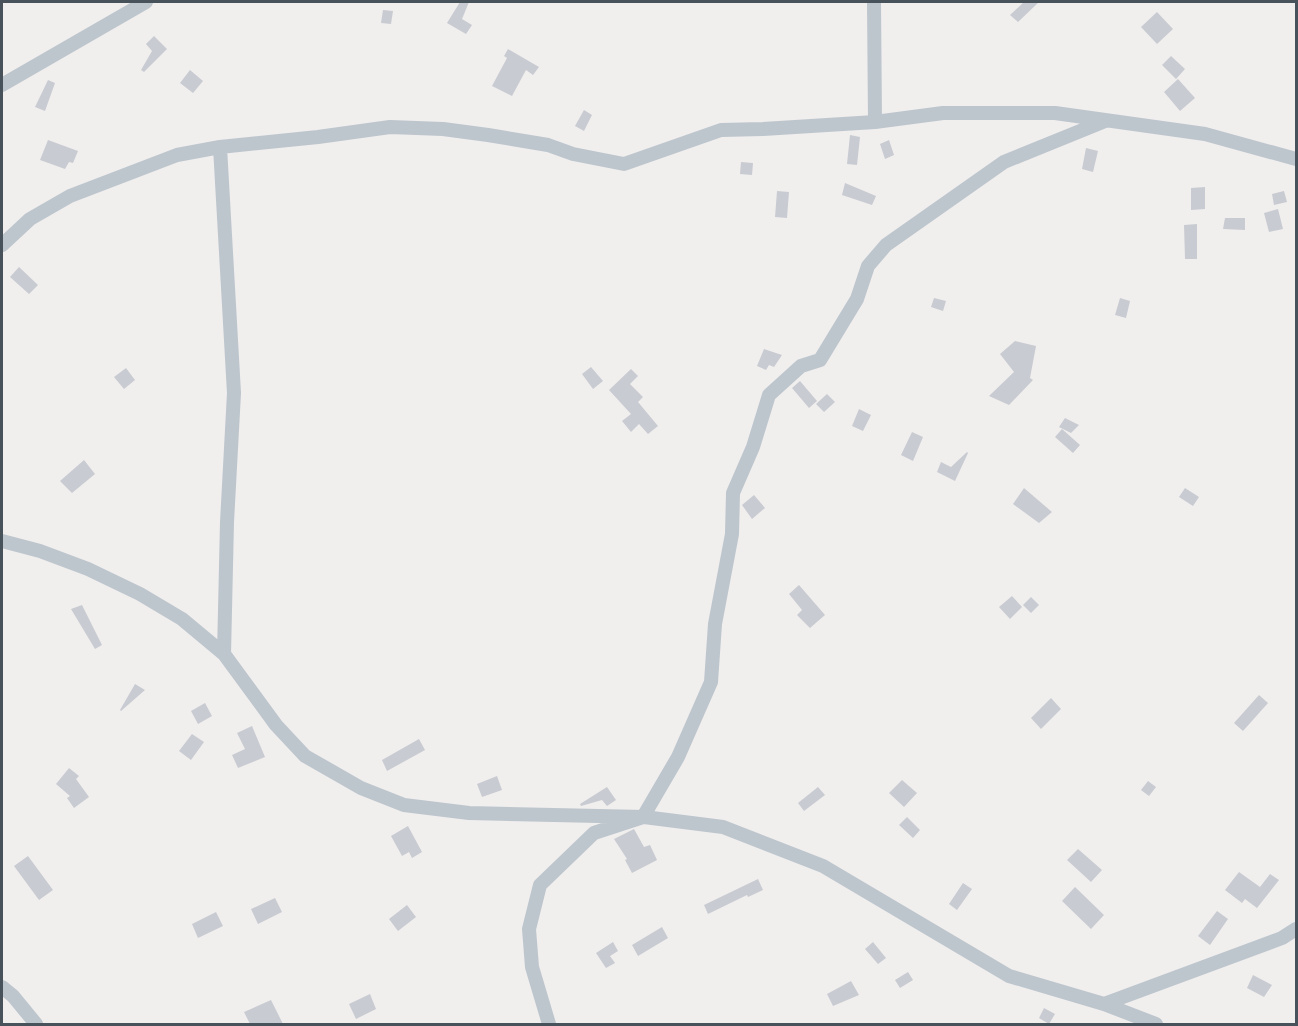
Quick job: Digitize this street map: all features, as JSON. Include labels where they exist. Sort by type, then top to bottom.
[{"type":"street","points":[[2,85],[146,2]]},
{"type":"street","points":[[874,2],[875,122]]},
{"type":"street","points":[[2,245],[30,219],[70,196],[177,155],[220,147],[390,127],[443,129],[548,145],[573,154],[624,164],[722,130],[875,122],[944,113],[1055,113],[1205,134],[1296,159]]},
{"type":"street","points":[[549,1024],[532,968],[529,930],[540,885],[594,833],[643,817],[678,757],[711,682],[715,624],[732,534],[733,493],[753,447],[769,395],[801,366],[820,360],[857,299],[868,266],[886,245],[1004,162],[1106,120]]},
{"type":"street","points":[[220,147],[234,393],[227,522],[224,654]]},
{"type":"street","points":[[2,541],[40,550],[88,569],[140,594],[182,619],[224,654],[276,725],[305,756],[361,788],[404,805],[469,813],[643,817],[723,828],[823,866],[1009,976],[1104,1004],[1156,1024]]},
{"type":"street","points":[[1104,1004],[1282,939],[1296,929]]},
{"type":"street","points":[[2,987],[13,996],[36,1024]]},
{"type":"building","points":[[460,2],[469,2],[462,19],[472,25],[466,34],[447,23]]},
{"type":"building","points":[[1024,2],[1039,2],[1018,22],[1010,15]]},
{"type":"building","points":[[383,10],[393,11],[391,24],[381,23]]},
{"type":"building","points":[[1157,12],[1173,29],[1157,44],[1141,27]]},
{"type":"building","points":[[154,36],[167,49],[144,72],[141,70],[152,51],[146,44]]},
{"type":"building","points":[[508,49],[539,67],[533,75],[526,70],[512,96],[492,86],[507,58],[504,56]]},
{"type":"building","points":[[1171,56],[1185,69],[1176,79],[1162,65]]},
{"type":"building","points":[[190,70],[203,81],[193,93],[180,83]]},
{"type":"building","points":[[1178,79],[1195,98],[1180,111],[1164,92]]},
{"type":"building","points":[[48,80],[55,83],[45,111],[35,107]]},
{"type":"building","points":[[584,110],[592,115],[584,131],[575,126]]},
{"type":"building","points":[[850,135],[860,137],[857,165],[847,164]]},
{"type":"building","points":[[48,140],[78,151],[73,163],[69,162],[65,169],[40,160]]},
{"type":"building","points":[[889,140],[894,155],[885,159],[880,144]]},
{"type":"building","points":[[1086,148],[1098,151],[1093,172],[1082,169]]},
{"type":"building","points":[[741,162],[753,163],[752,175],[740,174]]},
{"type":"building","points":[[845,183],[876,196],[872,205],[842,195]]},
{"type":"building","points":[[1205,187],[1205,209],[1191,210],[1191,188]]},
{"type":"building","points":[[777,191],[789,192],[787,218],[775,217]]},
{"type":"building","points":[[1284,191],[1287,202],[1274,205],[1272,194]]},
{"type":"building","points":[[1278,209],[1283,229],[1269,232],[1264,213]]},
{"type":"building","points":[[1225,218],[1245,218],[1245,230],[1223,229]]},
{"type":"building","points":[[1197,224],[1197,259],[1185,259],[1184,225]]},
{"type":"building","points":[[19,267],[38,285],[29,294],[10,277]]},
{"type":"building","points":[[934,298],[946,301],[943,311],[931,307]]},
{"type":"building","points":[[1120,298],[1130,301],[1126,318],[1115,315]]},
{"type":"building","points":[[1015,341],[1036,346],[1030,378],[1033,380],[1009,405],[989,396],[1014,372],[1000,354]]},
{"type":"building","points":[[764,349],[782,355],[774,367],[769,365],[766,370],[757,366]]},
{"type":"building","points":[[591,367],[603,381],[593,389],[582,374]]},
{"type":"building","points":[[126,368],[135,380],[124,389],[114,377]]},
{"type":"building","points":[[631,369],[638,376],[630,384],[643,397],[638,402],[658,426],[648,434],[639,424],[631,432],[622,421],[631,414],[609,390]]},
{"type":"building","points":[[800,381],[817,401],[809,408],[792,388]]},
{"type":"building","points":[[827,394],[835,402],[824,412],[816,404]]},
{"type":"building","points":[[859,409],[871,415],[863,431],[852,426]]},
{"type":"building","points":[[1065,418],[1079,425],[1071,433],[1059,427]]},
{"type":"building","points":[[1062,429],[1080,445],[1073,453],[1055,437]]},
{"type":"building","points":[[912,432],[923,437],[913,461],[901,455]]},
{"type":"building","points":[[967,452],[955,481],[937,472],[941,462],[951,467]]},
{"type":"building","points":[[84,460],[95,474],[72,493],[60,481]]},
{"type":"building","points":[[1024,488],[1052,512],[1039,523],[1013,504]]},
{"type":"building","points":[[1185,488],[1199,497],[1193,506],[1179,497]]},
{"type":"building","points":[[754,495],[765,508],[752,519],[742,505]]},
{"type":"building","points":[[799,585],[825,615],[810,628],[797,615],[802,610],[789,594]]},
{"type":"building","points":[[1012,596],[1022,607],[1010,619],[999,607]]},
{"type":"building","points":[[1031,597],[1039,605],[1031,613],[1023,605]]},
{"type":"building","points":[[82,605],[102,645],[95,649],[71,609]]},
{"type":"building","points":[[135,684],[145,690],[121,711],[120,710]]},
{"type":"building","points":[[1259,695],[1268,703],[1243,731],[1234,723]]},
{"type":"building","points":[[1051,698],[1061,709],[1041,729],[1031,718]]},
{"type":"building","points":[[205,703],[212,716],[198,724],[191,711]]},
{"type":"building","points":[[252,726],[265,757],[238,768],[232,755],[245,749],[237,733]]},
{"type":"building","points":[[192,734],[204,742],[191,760],[179,751]]},
{"type":"building","points":[[419,739],[425,750],[387,771],[382,760]]},
{"type":"building","points":[[69,768],[79,776],[76,779],[89,797],[74,808],[67,798],[70,796],[56,784]]},
{"type":"building","points":[[497,776],[502,790],[482,797],[477,784]]},
{"type":"building","points":[[902,780],[917,793],[904,807],[889,793]]},
{"type":"building","points":[[1148,781],[1156,787],[1149,796],[1141,790]]},
{"type":"building","points":[[607,787],[616,800],[607,806],[602,800],[581,806],[580,804]]},
{"type":"building","points":[[818,787],[825,795],[804,811],[798,803]]},
{"type":"building","points":[[907,817],[920,830],[913,838],[899,825]]},
{"type":"building","points":[[408,826],[422,852],[412,858],[409,852],[402,856],[391,836]]},
{"type":"building","points":[[634,829],[644,847],[650,845],[657,860],[632,873],[625,860],[627,859],[614,839]]},
{"type":"building","points":[[1078,849],[1102,870],[1091,882],[1067,860]]},
{"type":"building","points":[[28,856],[53,890],[39,900],[14,866]]},
{"type":"building","points":[[1239,872],[1260,887],[1270,874],[1279,880],[1257,908],[1245,899],[1242,903],[1225,890]]},
{"type":"building","points":[[758,879],[763,890],[748,897],[747,895],[708,914],[704,905]]},
{"type":"building","points":[[963,883],[972,889],[957,910],[949,904]]},
{"type":"building","points":[[1075,887],[1104,915],[1091,929],[1062,901]]},
{"type":"building","points":[[275,898],[282,912],[258,924],[251,909]]},
{"type":"building","points":[[407,905],[416,917],[398,931],[389,919]]},
{"type":"building","points":[[1217,911],[1228,919],[1210,945],[1198,936]]},
{"type":"building","points":[[216,912],[223,926],[198,938],[192,924]]},
{"type":"building","points":[[662,927],[668,938],[638,956],[632,945]]},
{"type":"building","points":[[613,942],[618,951],[610,956],[615,963],[606,968],[596,953]]},
{"type":"building","points":[[873,942],[886,958],[878,964],[865,949]]},
{"type":"building","points":[[908,972],[913,980],[900,988],[895,980]]},
{"type":"building","points":[[1253,975],[1272,985],[1264,997],[1247,988]]},
{"type":"building","points":[[851,981],[859,995],[833,1006],[827,994]]},
{"type":"building","points":[[370,994],[376,1009],[356,1019],[349,1004]]},
{"type":"building","points":[[271,1000],[283,1024],[250,1024],[244,1012]]},
{"type":"building","points":[[1044,1008],[1055,1014],[1049,1024],[1039,1018]]}]
